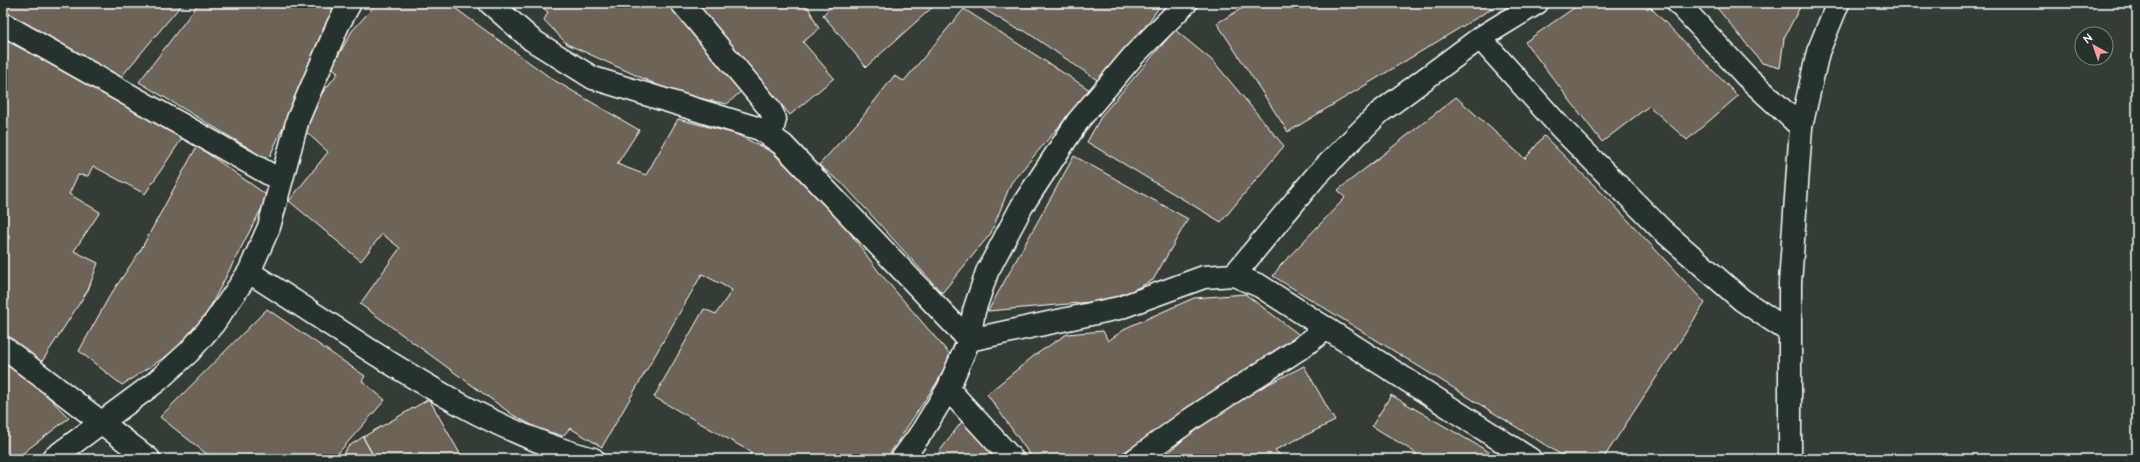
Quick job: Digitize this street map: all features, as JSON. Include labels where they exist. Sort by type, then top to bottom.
[{"type":"street","points":[[52,459],[156,382],[189,352],[214,323],[249,272],[269,227],[280,180],[298,119],[338,25],[350,3]]},
{"type":"street","points":[[490,3],[532,40],[593,78],[760,129],[771,135],[783,145],[969,340]]},
{"type":"street","points":[[682,3],[770,109],[775,118],[771,135]]},
{"type":"street","points":[[902,459],[921,433],[948,389],[969,340],[974,312],[987,272],[1022,206],[1078,120],[1134,55],[1186,3]]},
{"type":"street","points":[[1234,275],[1316,176],[1379,113],[1480,38],[1537,3]]},
{"type":"street","points":[[1678,3],[1746,76],[1801,127]]},
{"type":"street","points":[[1790,459],[1790,283],[1801,127],[1818,52],[1838,3]]},
{"type":"street","points":[[3,24],[280,180]]},
{"type":"street","points":[[1480,38],[1561,128],[1662,230],[1742,300],[1790,332]]},
{"type":"street","points":[[249,272],[447,398],[507,428],[562,451],[593,459]]},
{"type":"street","points":[[969,340],[1119,308],[1204,277],[1234,275],[1260,286],[1530,459]]},
{"type":"street","points":[[1136,459],[1191,419],[1302,347],[1327,328]]},
{"type":"street","points":[[3,347],[149,459]]},
{"type":"street","points":[[948,389],[1012,459]]},
{"type":"building","points":[[3,3],[183,3],[121,77],[3,12]]},
{"type":"building","points":[[199,3],[334,3],[325,33],[270,156],[261,158],[252,150],[139,82]]},
{"type":"building","points":[[377,3],[448,3],[552,79],[639,130],[617,164],[646,175],[678,119],[736,134],[772,152],[806,184],[842,222],[879,272],[953,358],[886,459],[747,459],[751,452],[654,397],[704,309],[716,314],[732,290],[702,274],[602,447],[570,428],[563,436],[539,429],[513,415],[360,304],[400,248],[382,234],[361,261],[289,201],[328,152],[304,130],[316,101],[338,73],[332,67],[352,31]]},
{"type":"building","points":[[537,3],[671,3],[744,89],[727,104],[675,93],[567,44],[544,20],[548,12]]},
{"type":"building","points":[[697,3],[806,3],[819,29],[803,42],[834,78],[790,115]]},
{"type":"building","points":[[834,3],[937,3],[866,67],[823,15]]},
{"type":"building","points":[[974,3],[1162,3],[1138,37],[1100,82],[1025,31],[1015,28]]},
{"type":"building","points":[[1251,3],[1501,3],[1288,132],[1217,23]]},
{"type":"building","points":[[1581,3],[1646,3],[1738,96],[1687,140],[1649,106],[1602,142],[1525,42]]},
{"type":"building","points":[[1713,3],[1802,3],[1784,38],[1780,68],[1762,63]]},
{"type":"building","points":[[964,9],[1090,90],[1011,183],[991,233],[942,293],[845,186],[819,165],[860,120],[894,76],[904,81]]},
{"type":"building","points":[[1175,30],[1214,62],[1284,146],[1221,222],[1087,142],[1102,115]]},
{"type":"building","points":[[3,39],[136,108],[183,137],[145,194],[93,166],[88,176],[78,175],[69,194],[100,212],[74,251],[98,263],[88,290],[41,363],[3,333],[3,246],[10,237],[3,234]]},
{"type":"building","points":[[1456,97],[1525,159],[1544,136],[1613,204],[1705,303],[1603,459],[1568,459],[1273,276],[1280,266],[1345,198],[1338,190]]},
{"type":"building","points":[[197,146],[268,196],[194,338],[122,385],[79,351],[109,297],[140,251]]},
{"type":"building","points":[[1074,156],[1188,219],[1153,280],[1114,300],[988,311]]},
{"type":"building","points":[[1245,294],[1305,339],[1113,459],[1033,459],[987,394],[1035,355],[1067,334],[1103,331],[1108,341],[1128,327],[1194,298]]},
{"type":"building","points":[[267,309],[365,376],[362,381],[385,400],[333,459],[213,459],[160,417]]},
{"type":"building","points":[[3,356],[20,368],[69,418],[15,459],[3,459]]},
{"type":"building","points":[[1304,366],[1335,421],[1275,450],[1284,459],[1161,459],[1198,427],[1249,394]]},
{"type":"building","points":[[1391,395],[1501,459],[1413,459],[1416,453],[1372,426]]},
{"type":"building","points":[[429,399],[463,459],[375,459],[363,437]]},
{"type":"building","points":[[963,420],[1000,459],[934,459]]},
{"type":"building","points":[[363,437],[375,459],[339,459],[349,446]]}]
